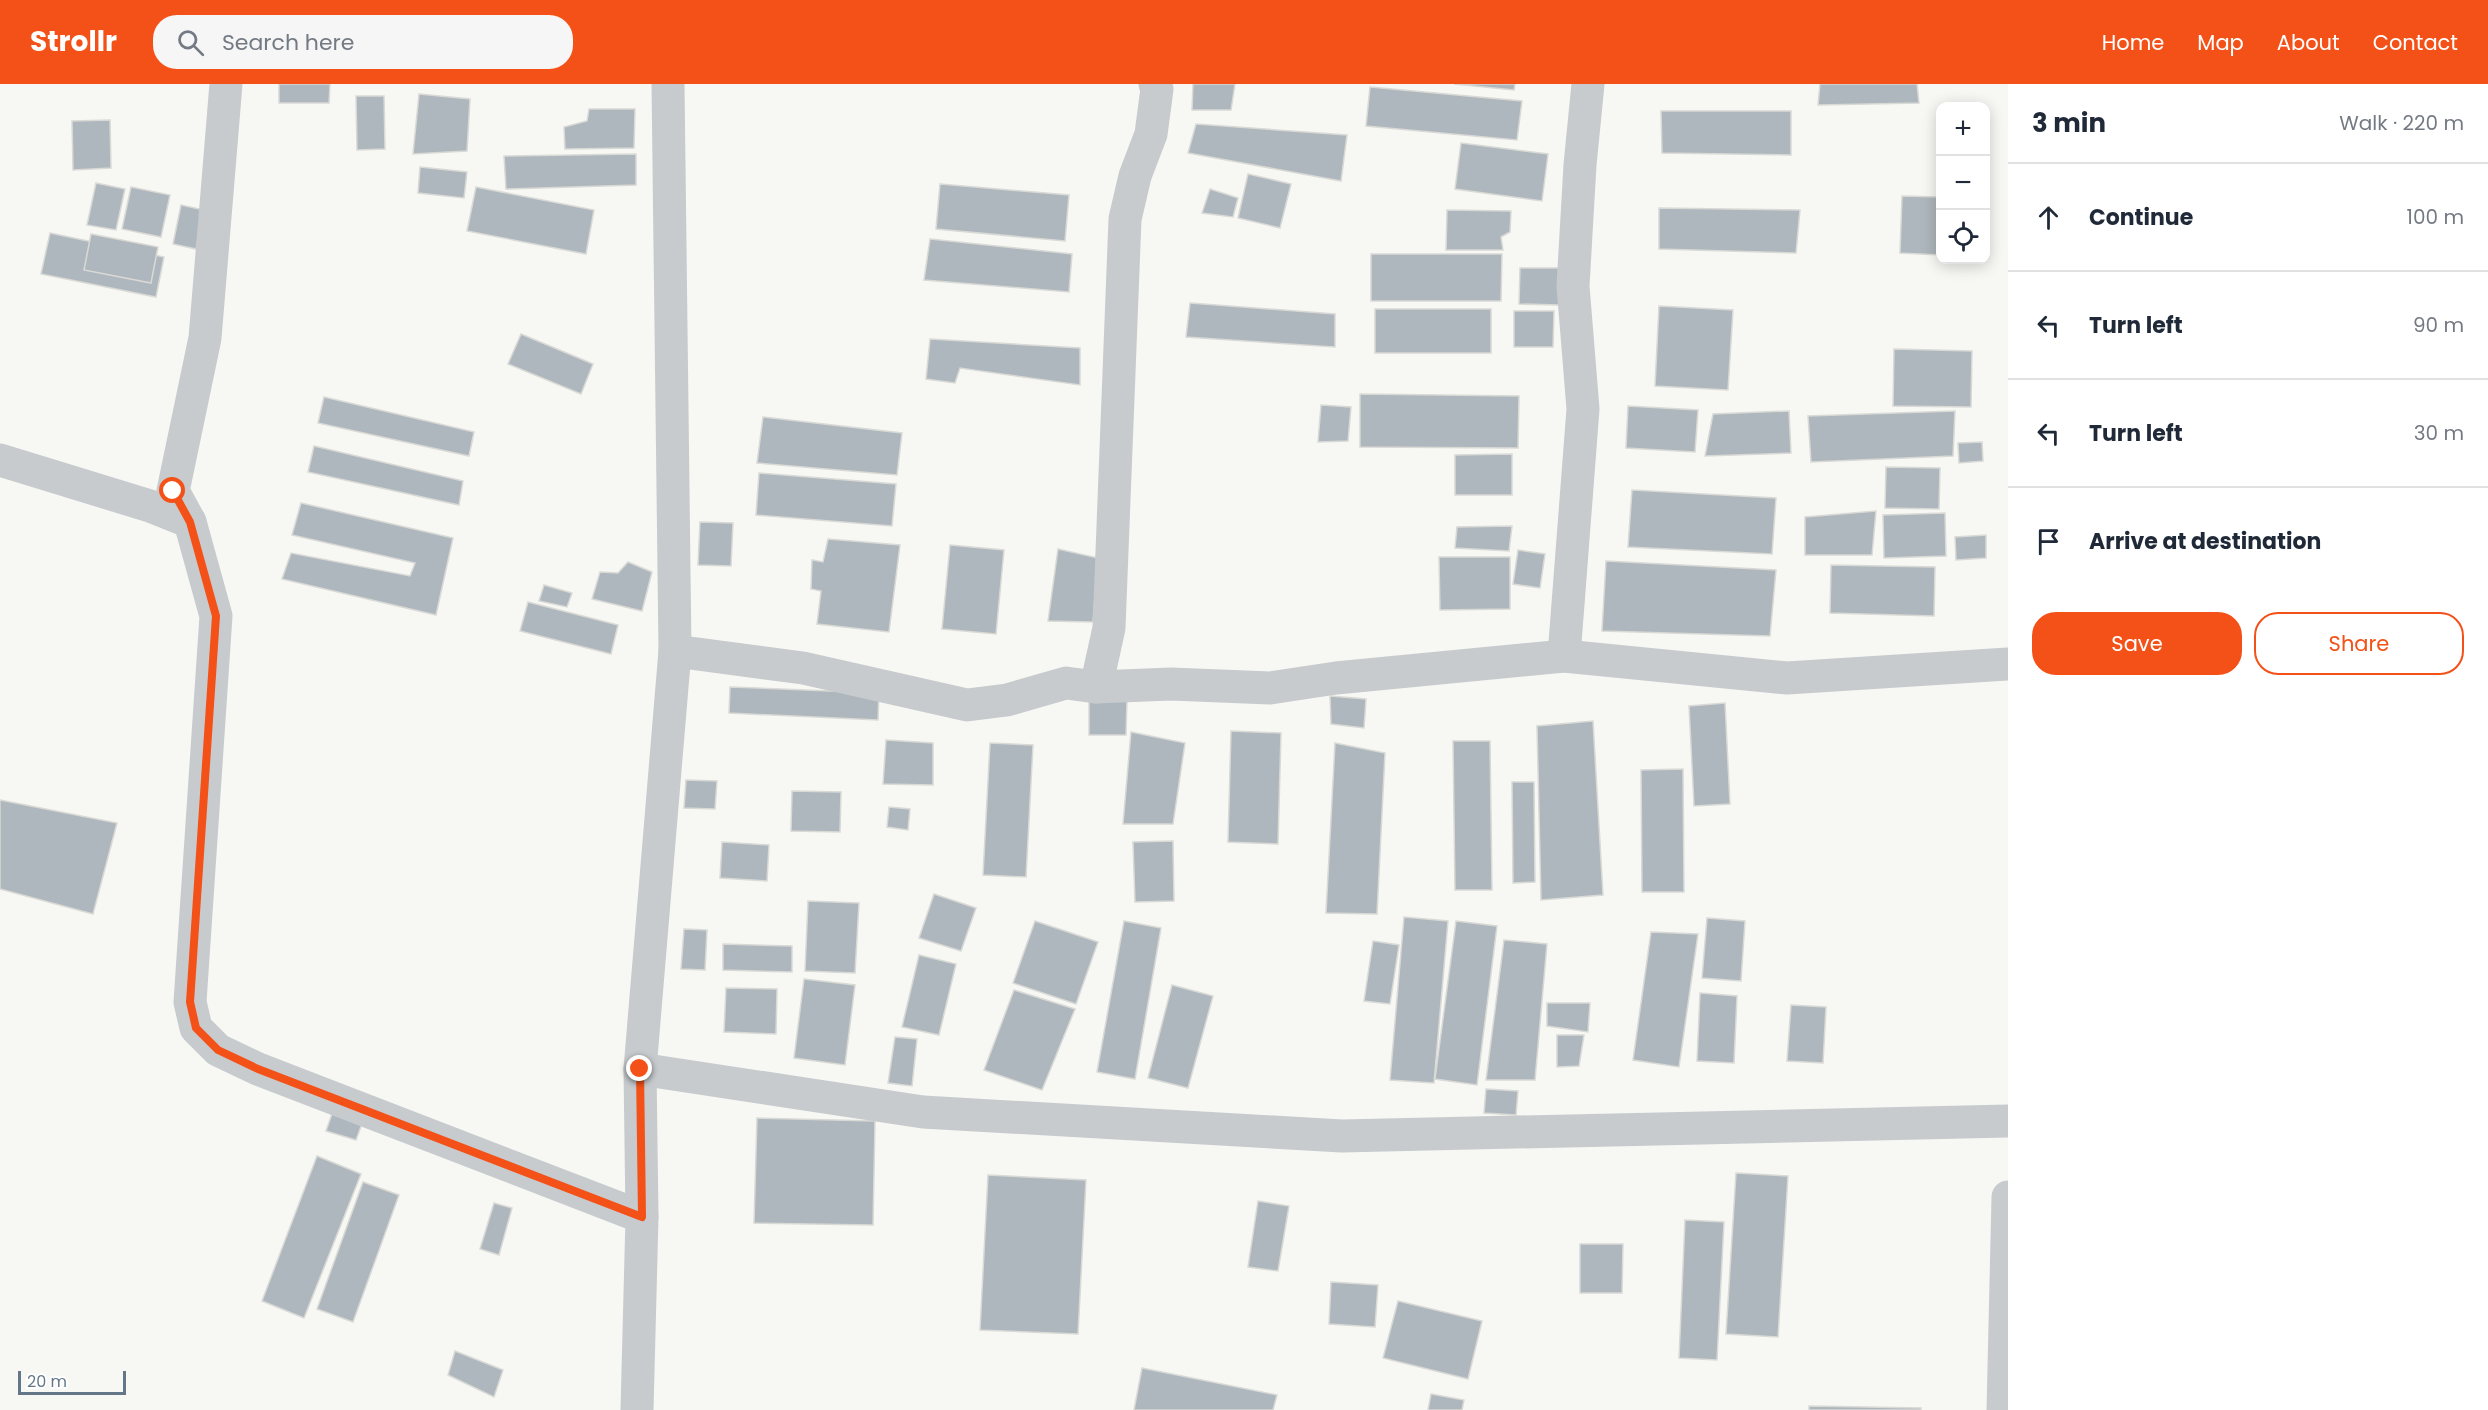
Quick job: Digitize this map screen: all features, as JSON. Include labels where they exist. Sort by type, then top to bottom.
[{"type":"street","points":[[226,84],[205,338],[173,491],[190,522],[216,616],[190,1002],[196,1028],[218,1050],[258,1069],[642,1217]]},
{"type":"street","points":[[637,1410],[642,1217],[640,1069],[675,651],[668,84]]},
{"type":"street","points":[[1096,687],[1109,628],[1125,219],[1135,177],[1151,134],[1157,89],[1155,84]]},
{"type":"street","points":[[1564,656],[1583,409],[1573,286],[1580,165],[1588,84]]},
{"type":"street","points":[[0,460],[150,506],[190,522]]},
{"type":"street","points":[[675,651],[803,668],[967,705],[1007,700],[1066,683],[1096,687],[1171,684],[1270,688],[1336,678],[1564,656],[1787,678],[2008,664]]},
{"type":"street","points":[[640,1069],[923,1112],[1342,1136],[2008,1121]]},
{"type":"street","points":[[2003,1410],[2008,1197]]},
{"type":"building","points":[[279,84],[330,84],[329,103],[279,103]]},
{"type":"building","points":[[1193,84],[1235,84],[1231,110],[1192,110]]},
{"type":"building","points":[[1454,84],[1515,84],[1514,90]]},
{"type":"building","points":[[1820,84],[1917,84],[1919,103],[1818,105]]},
{"type":"building","points":[[1370,87],[1522,101],[1517,140],[1366,126]]},
{"type":"building","points":[[419,94],[470,99],[467,151],[413,154]]},
{"type":"building","points":[[356,96],[384,96],[385,149],[357,150]]},
{"type":"building","points":[[589,109],[635,109],[634,148],[565,149],[564,127],[587,121]]},
{"type":"building","points":[[1661,111],[1791,111],[1791,155],[1662,153]]},
{"type":"building","points":[[110,120],[111,168],[73,170],[72,121]]},
{"type":"building","points":[[1196,124],[1347,135],[1341,181],[1188,153]]},
{"type":"building","points":[[1461,143],[1548,154],[1542,201],[1455,189]]},
{"type":"building","points":[[636,154],[636,185],[506,189],[504,156]]},
{"type":"building","points":[[420,167],[467,172],[464,198],[418,193]]},
{"type":"building","points":[[1248,174],[1291,184],[1280,228],[1238,218]]},
{"type":"building","points":[[96,183],[125,189],[116,230],[87,225]]},
{"type":"building","points":[[940,184],[1069,195],[1065,241],[936,229]]},
{"type":"building","points":[[131,187],[170,195],[161,237],[122,229]]},
{"type":"building","points":[[476,187],[594,210],[586,254],[467,231]]},
{"type":"building","points":[[1210,189],[1238,198],[1233,217],[1202,213]]},
{"type":"building","points":[[1902,196],[1936,197],[1936,255],[1900,253]]},
{"type":"building","points":[[181,205],[204,210],[196,249],[173,244]]},
{"type":"building","points":[[1659,208],[1800,210],[1796,253],[1659,249]]},
{"type":"building","points":[[1447,210],[1511,211],[1510,232],[1501,237],[1503,250],[1446,250]]},
{"type":"building","points":[[50,233],[164,257],[156,297],[41,274]]},
{"type":"building","points":[[91,234],[158,247],[151,283],[84,270]]},
{"type":"building","points":[[930,239],[1072,254],[1069,292],[924,280]]},
{"type":"building","points":[[1371,254],[1502,254],[1501,301],[1371,301]]},
{"type":"building","points":[[1520,268],[1559,268],[1559,305],[1519,304]]},
{"type":"building","points":[[1190,303],[1335,314],[1335,347],[1186,337]]},
{"type":"building","points":[[1659,306],[1733,310],[1728,390],[1655,386]]},
{"type":"building","points":[[1375,309],[1491,309],[1491,353],[1375,353]]},
{"type":"building","points":[[1514,311],[1554,311],[1553,347],[1514,347]]},
{"type":"building","points":[[521,334],[593,364],[581,394],[508,364]]},
{"type":"building","points":[[930,339],[1080,348],[1080,385],[960,368],[955,383],[926,379]]},
{"type":"building","points":[[1894,349],[1972,351],[1971,407],[1893,406]]},
{"type":"building","points":[[1360,394],[1519,396],[1518,448],[1360,447]]},
{"type":"building","points":[[324,397],[474,432],[469,456],[318,423]]},
{"type":"building","points":[[1321,405],[1351,407],[1348,441],[1318,442]]},
{"type":"building","points":[[1628,406],[1698,410],[1695,452],[1626,448]]},
{"type":"building","points":[[1789,411],[1791,453],[1705,456],[1713,414]]},
{"type":"building","points":[[1955,411],[1953,456],[1811,462],[1808,416]]},
{"type":"building","points":[[763,417],[902,433],[897,475],[757,463]]},
{"type":"building","points":[[1982,442],[1983,461],[1959,463],[1958,443]]},
{"type":"building","points":[[314,446],[463,481],[459,505],[308,472]]},
{"type":"building","points":[[1512,454],[1512,495],[1455,495],[1455,455]]},
{"type":"building","points":[[1886,467],[1940,468],[1939,509],[1885,508]]},
{"type":"building","points":[[759,473],[896,484],[892,526],[756,515]]},
{"type":"building","points":[[1632,490],[1776,498],[1772,554],[1628,547]]},
{"type":"building","points":[[301,503],[453,538],[436,615],[282,579],[291,553],[410,576],[415,563],[292,535]]},
{"type":"building","points":[[1876,511],[1872,555],[1805,555],[1805,517]]},
{"type":"building","points":[[1945,513],[1946,556],[1884,558],[1883,515]]},
{"type":"building","points":[[700,522],[733,523],[731,566],[698,565]]},
{"type":"building","points":[[1512,526],[1509,551],[1455,548],[1457,527]]},
{"type":"building","points":[[1986,535],[1986,558],[1956,560],[1955,537]]},
{"type":"building","points":[[828,539],[900,545],[889,632],[817,624],[821,591],[811,589],[812,560],[823,562]]},
{"type":"building","points":[[950,545],[1004,550],[996,634],[942,629]]},
{"type":"building","points":[[1058,549],[1098,558],[1093,622],[1048,621]]},
{"type":"building","points":[[1518,550],[1545,554],[1540,588],[1513,584]]},
{"type":"building","points":[[1439,557],[1510,557],[1510,609],[1440,610]]},
{"type":"building","points":[[1606,561],[1776,570],[1770,636],[1602,631]]},
{"type":"building","points":[[628,562],[652,572],[642,611],[592,599],[600,572],[618,573]]},
{"type":"building","points":[[1831,565],[1935,567],[1934,616],[1830,613]]},
{"type":"building","points":[[544,585],[572,593],[567,607],[539,601]]},
{"type":"building","points":[[528,602],[618,625],[611,654],[520,631]]},
{"type":"building","points":[[730,687],[879,693],[878,720],[729,713]]},
{"type":"building","points":[[1330,696],[1366,699],[1364,728],[1331,724]]},
{"type":"building","points":[[1089,700],[1127,701],[1126,735],[1089,735]]},
{"type":"building","points":[[1725,703],[1730,804],[1694,806],[1689,706]]},
{"type":"building","points":[[1593,721],[1603,895],[1541,900],[1537,726]]},
{"type":"building","points":[[1231,731],[1281,733],[1278,844],[1228,842]]},
{"type":"building","points":[[1131,732],[1185,743],[1173,824],[1123,824]]},
{"type":"building","points":[[886,740],[933,743],[933,785],[883,784]]},
{"type":"building","points":[[1453,741],[1490,741],[1492,890],[1455,890]]},
{"type":"building","points":[[990,743],[1033,745],[1026,877],[983,875]]},
{"type":"building","points":[[1335,743],[1385,753],[1377,914],[1326,913]]},
{"type":"building","points":[[1683,769],[1684,892],[1642,892],[1641,770]]},
{"type":"building","points":[[686,780],[717,781],[715,809],[684,808]]},
{"type":"building","points":[[1512,782],[1534,782],[1535,882],[1513,883]]},
{"type":"building","points":[[792,791],[841,792],[840,832],[791,831]]},
{"type":"building","points":[[0,800],[117,823],[93,914],[0,889]]},
{"type":"building","points":[[889,807],[910,809],[908,830],[887,827]]},
{"type":"building","points":[[1173,841],[1174,901],[1135,902],[1133,842]]},
{"type":"building","points":[[722,842],[769,845],[767,881],[720,878]]},
{"type":"building","points":[[934,894],[976,908],[961,951],[919,938]]},
{"type":"building","points":[[808,901],[859,903],[855,973],[805,971]]},
{"type":"building","points":[[1404,917],[1448,921],[1434,1083],[1390,1080]]},
{"type":"building","points":[[1707,918],[1745,921],[1741,981],[1702,978]]},
{"type":"building","points":[[1035,921],[1098,942],[1076,1004],[1013,983]]},
{"type":"building","points":[[1124,921],[1161,928],[1135,1079],[1097,1072]]},
{"type":"building","points":[[1456,921],[1497,926],[1477,1085],[1435,1079]]},
{"type":"building","points":[[684,929],[707,930],[705,970],[681,969]]},
{"type":"building","points":[[1651,932],[1698,934],[1679,1067],[1633,1060]]},
{"type":"building","points":[[1504,940],[1547,944],[1535,1080],[1486,1080]]},
{"type":"building","points":[[1373,941],[1399,945],[1390,1004],[1364,1001]]},
{"type":"building","points":[[723,944],[792,946],[792,972],[723,970]]},
{"type":"building","points":[[919,955],[956,964],[939,1035],[902,1027]]},
{"type":"building","points":[[804,979],[855,985],[845,1065],[794,1058]]},
{"type":"building","points":[[1172,985],[1213,996],[1188,1088],[1148,1078]]},
{"type":"building","points":[[726,988],[777,989],[776,1034],[724,1032]]},
{"type":"building","points":[[1014,990],[1075,1009],[1042,1090],[984,1070]]},
{"type":"building","points":[[1700,993],[1737,996],[1734,1063],[1697,1061]]},
{"type":"building","points":[[1547,1003],[1590,1003],[1588,1032],[1547,1026]]},
{"type":"building","points":[[1791,1005],[1826,1007],[1823,1063],[1787,1061]]},
{"type":"building","points":[[1557,1035],[1584,1035],[1579,1066],[1557,1067]]},
{"type":"building","points":[[895,1037],[917,1039],[912,1086],[888,1083]]},
{"type":"building","points":[[1486,1089],[1518,1091],[1516,1115],[1484,1113]]},
{"type":"building","points":[[333,1111],[363,1121],[356,1140],[326,1131]]},
{"type":"building","points":[[757,1118],[875,1121],[873,1225],[754,1223]]},
{"type":"building","points":[[317,1156],[361,1174],[304,1318],[262,1301]]},
{"type":"building","points":[[1736,1173],[1788,1176],[1778,1337],[1726,1334]]},
{"type":"building","points":[[988,1175],[1086,1180],[1078,1334],[980,1330]]},
{"type":"building","points":[[363,1182],[399,1195],[353,1322],[317,1309]]},
{"type":"building","points":[[1258,1201],[1289,1206],[1278,1271],[1248,1267]]},
{"type":"building","points":[[494,1203],[512,1208],[499,1255],[480,1249]]},
{"type":"building","points":[[1685,1220],[1724,1222],[1717,1360],[1679,1358]]},
{"type":"building","points":[[1580,1244],[1623,1244],[1622,1293],[1580,1293]]},
{"type":"building","points":[[1331,1282],[1378,1285],[1375,1327],[1329,1324]]},
{"type":"building","points":[[1398,1301],[1482,1321],[1468,1379],[1383,1358]]},
{"type":"building","points":[[455,1351],[503,1370],[494,1397],[448,1375]]},
{"type":"building","points":[[1142,1368],[1277,1395],[1273,1410],[1134,1410]]},
{"type":"building","points":[[1431,1394],[1464,1400],[1462,1410],[1428,1410]]},
{"type":"building","points":[[1809,1406],[1921,1408],[1921,1410],[1809,1410]]},
{"type":"route","points":[[173,491],[190,522],[216,616],[190,1002],[196,1028],[218,1050],[258,1069],[642,1217],[640,1069]]}]
